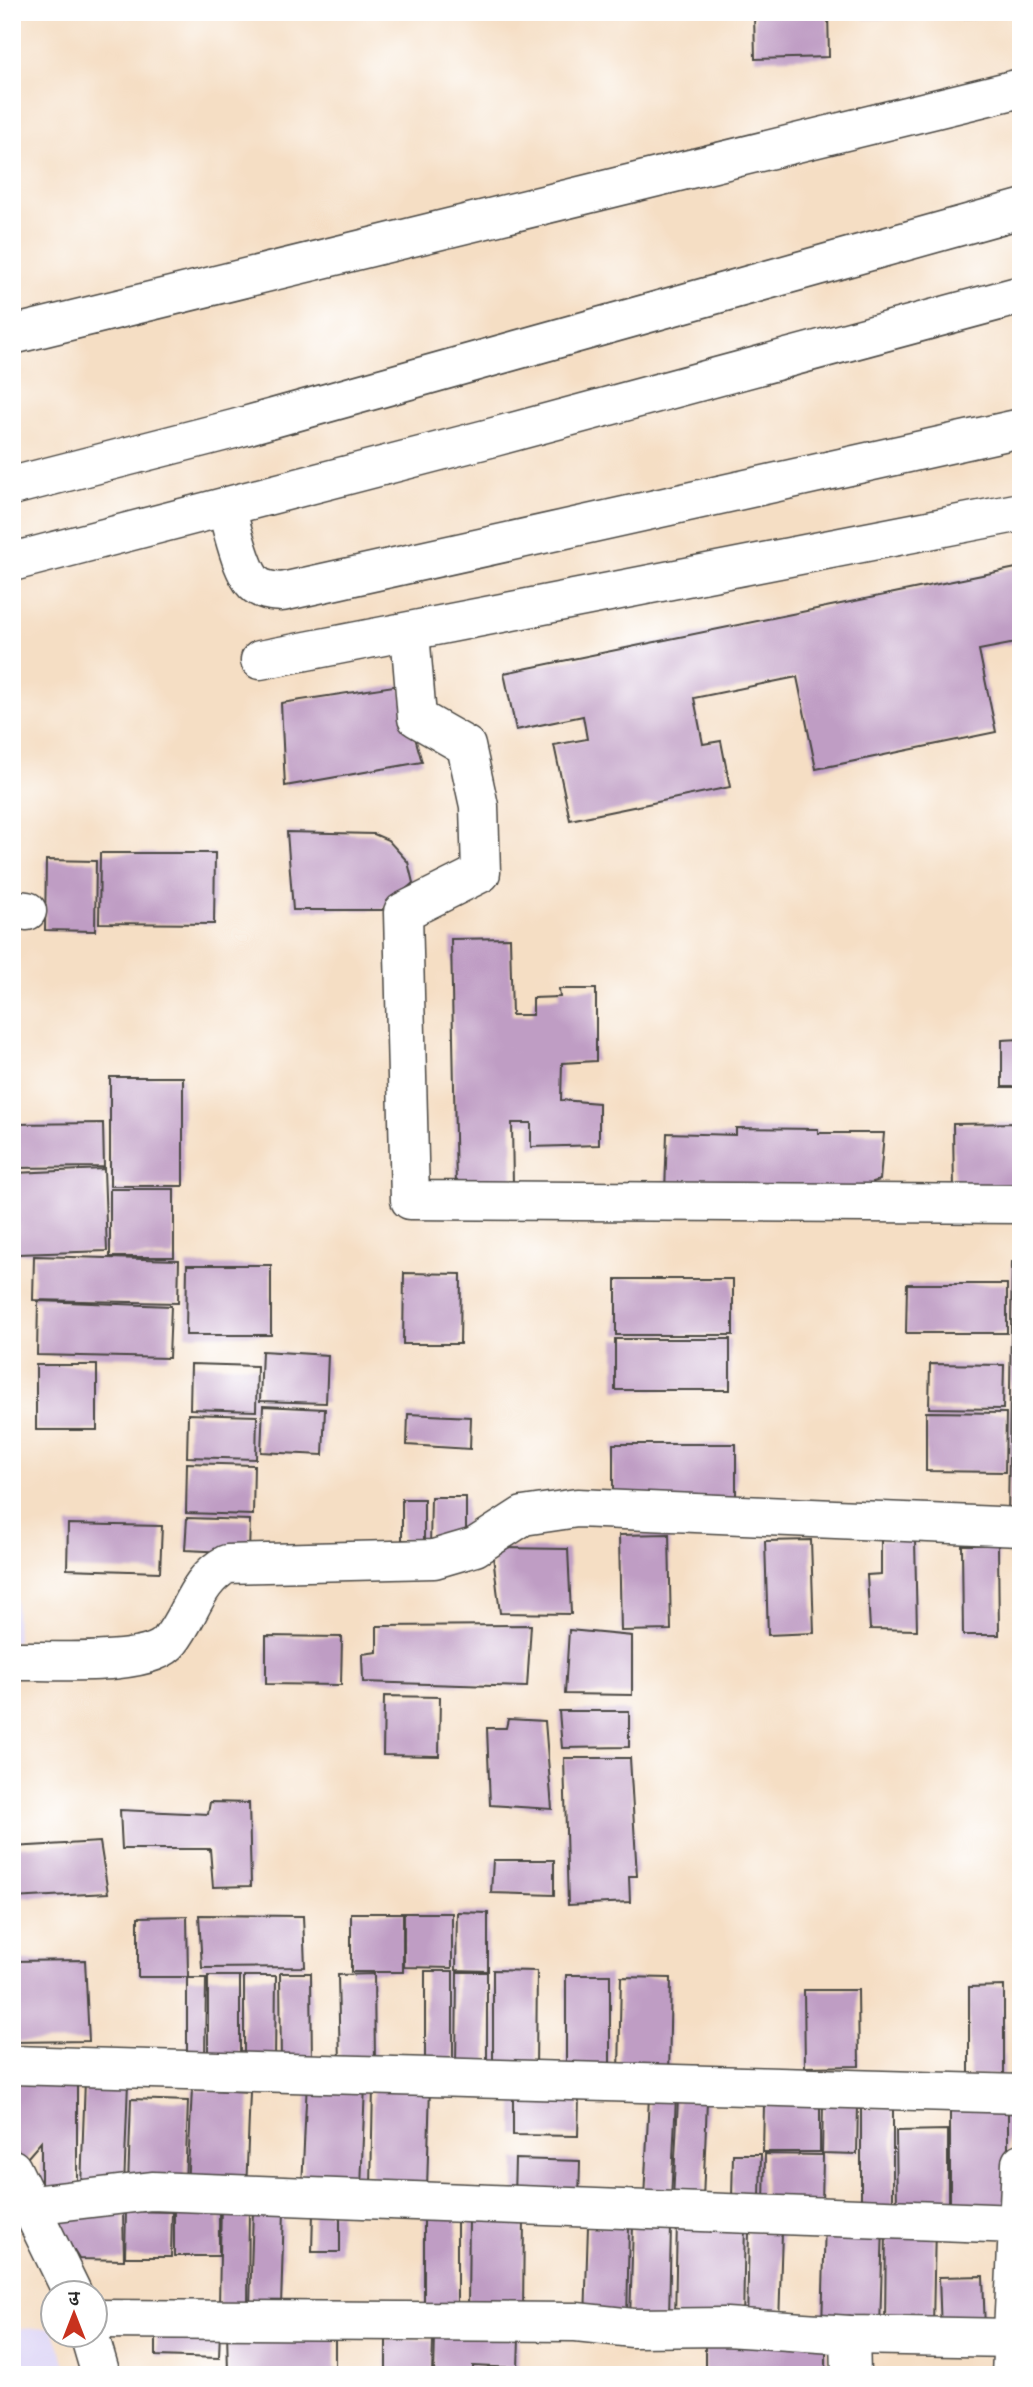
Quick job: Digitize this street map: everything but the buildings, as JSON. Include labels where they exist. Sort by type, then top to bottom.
[{"type":"street","points":[[12,335],[1021,88]]},
{"type":"street","points":[[12,486],[234,429],[1021,209]]},
{"type":"street","points":[[12,562],[1021,295]]},
{"type":"street","points":[[226,507],[247,572],[254,584],[265,590],[282,592],[1021,428]]},
{"type":"street","points":[[260,660],[1021,512]]},
{"type":"street","points":[[410,632],[417,718],[466,746],[479,806],[481,873],[403,912],[410,1200],[1021,1204]]},
{"type":"street","points":[[12,1661],[114,1658],[161,1651],[171,1640],[212,1572],[227,1564],[434,1559],[475,1547],[523,1516],[544,1511],[578,1508],[1021,1527]]},
{"type":"street","points":[[12,2065],[1021,2094]]},
{"type":"street","points":[[108,2319],[576,2322],[633,2328],[726,2327],[850,2335],[1011,2356],[1021,2163]]},
{"type":"street","points":[[12,2169],[66,2278]]},
{"type":"street","points":[[32,2205],[152,2190],[1017,2224]]},
{"type":"street","points":[[850,2335],[850,2375]]},
{"type":"street","points":[[93,2348],[101,2375]]},
{"type":"shaded area","points":[[12,1435],[17,1641],[12,1641]]},
{"type":"shaded area","points":[[38,2328],[38,2348],[60,2348],[70,2375],[12,2375],[12,2329]]}]
